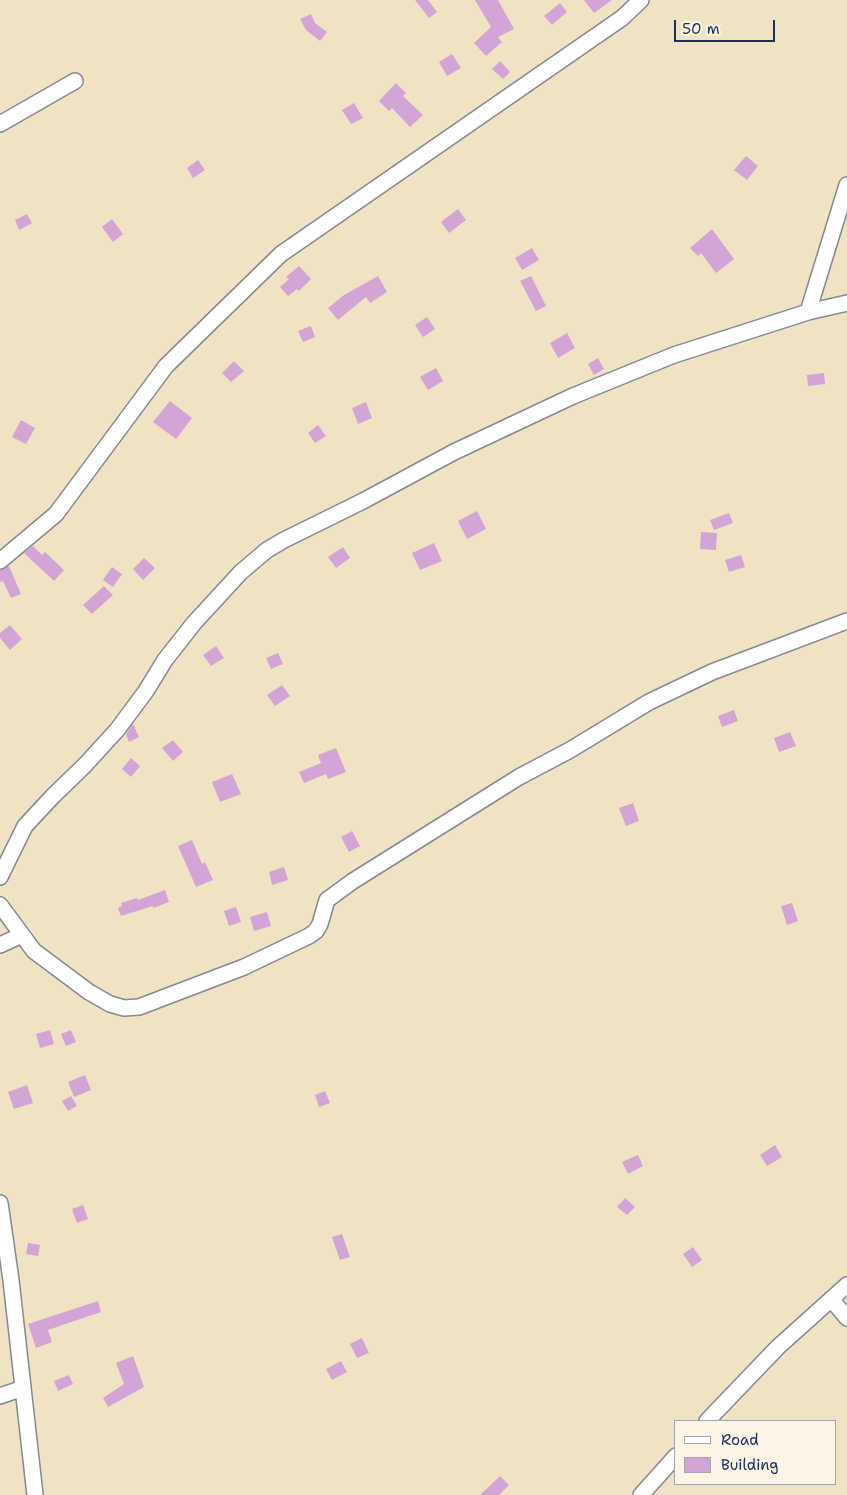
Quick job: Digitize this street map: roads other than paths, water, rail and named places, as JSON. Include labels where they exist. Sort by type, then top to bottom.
[{"type":"street","points":[[0,561],[56,514],[166,366],[281,254],[622,18],[641,0]]},
{"type":"street","points":[[0,124],[75,81]]},
{"type":"street","points":[[808,312],[847,185]]},
{"type":"street","points":[[0,877],[25,826],[86,765],[116,730],[146,691],[165,660],[194,623],[242,572],[267,550],[454,452],[573,396],[674,355],[808,312],[847,303]]},
{"type":"street","points":[[0,905],[34,952],[88,992],[110,1004],[124,1008],[139,1007],[244,968],[309,936],[320,924],[327,900],[353,881],[511,782],[570,750],[649,702],[712,672],[847,621]]},
{"type":"street","points":[[0,945],[22,935]]},
{"type":"street","points":[[0,1203],[11,1280],[35,1495]]},
{"type":"street","points":[[708,1420],[778,1347],[847,1285]]},
{"type":"street","points":[[831,1299],[847,1318]]},
{"type":"street","points":[[0,1396],[23,1388]]},
{"type":"street","points":[[641,1495],[674,1458]]}]
